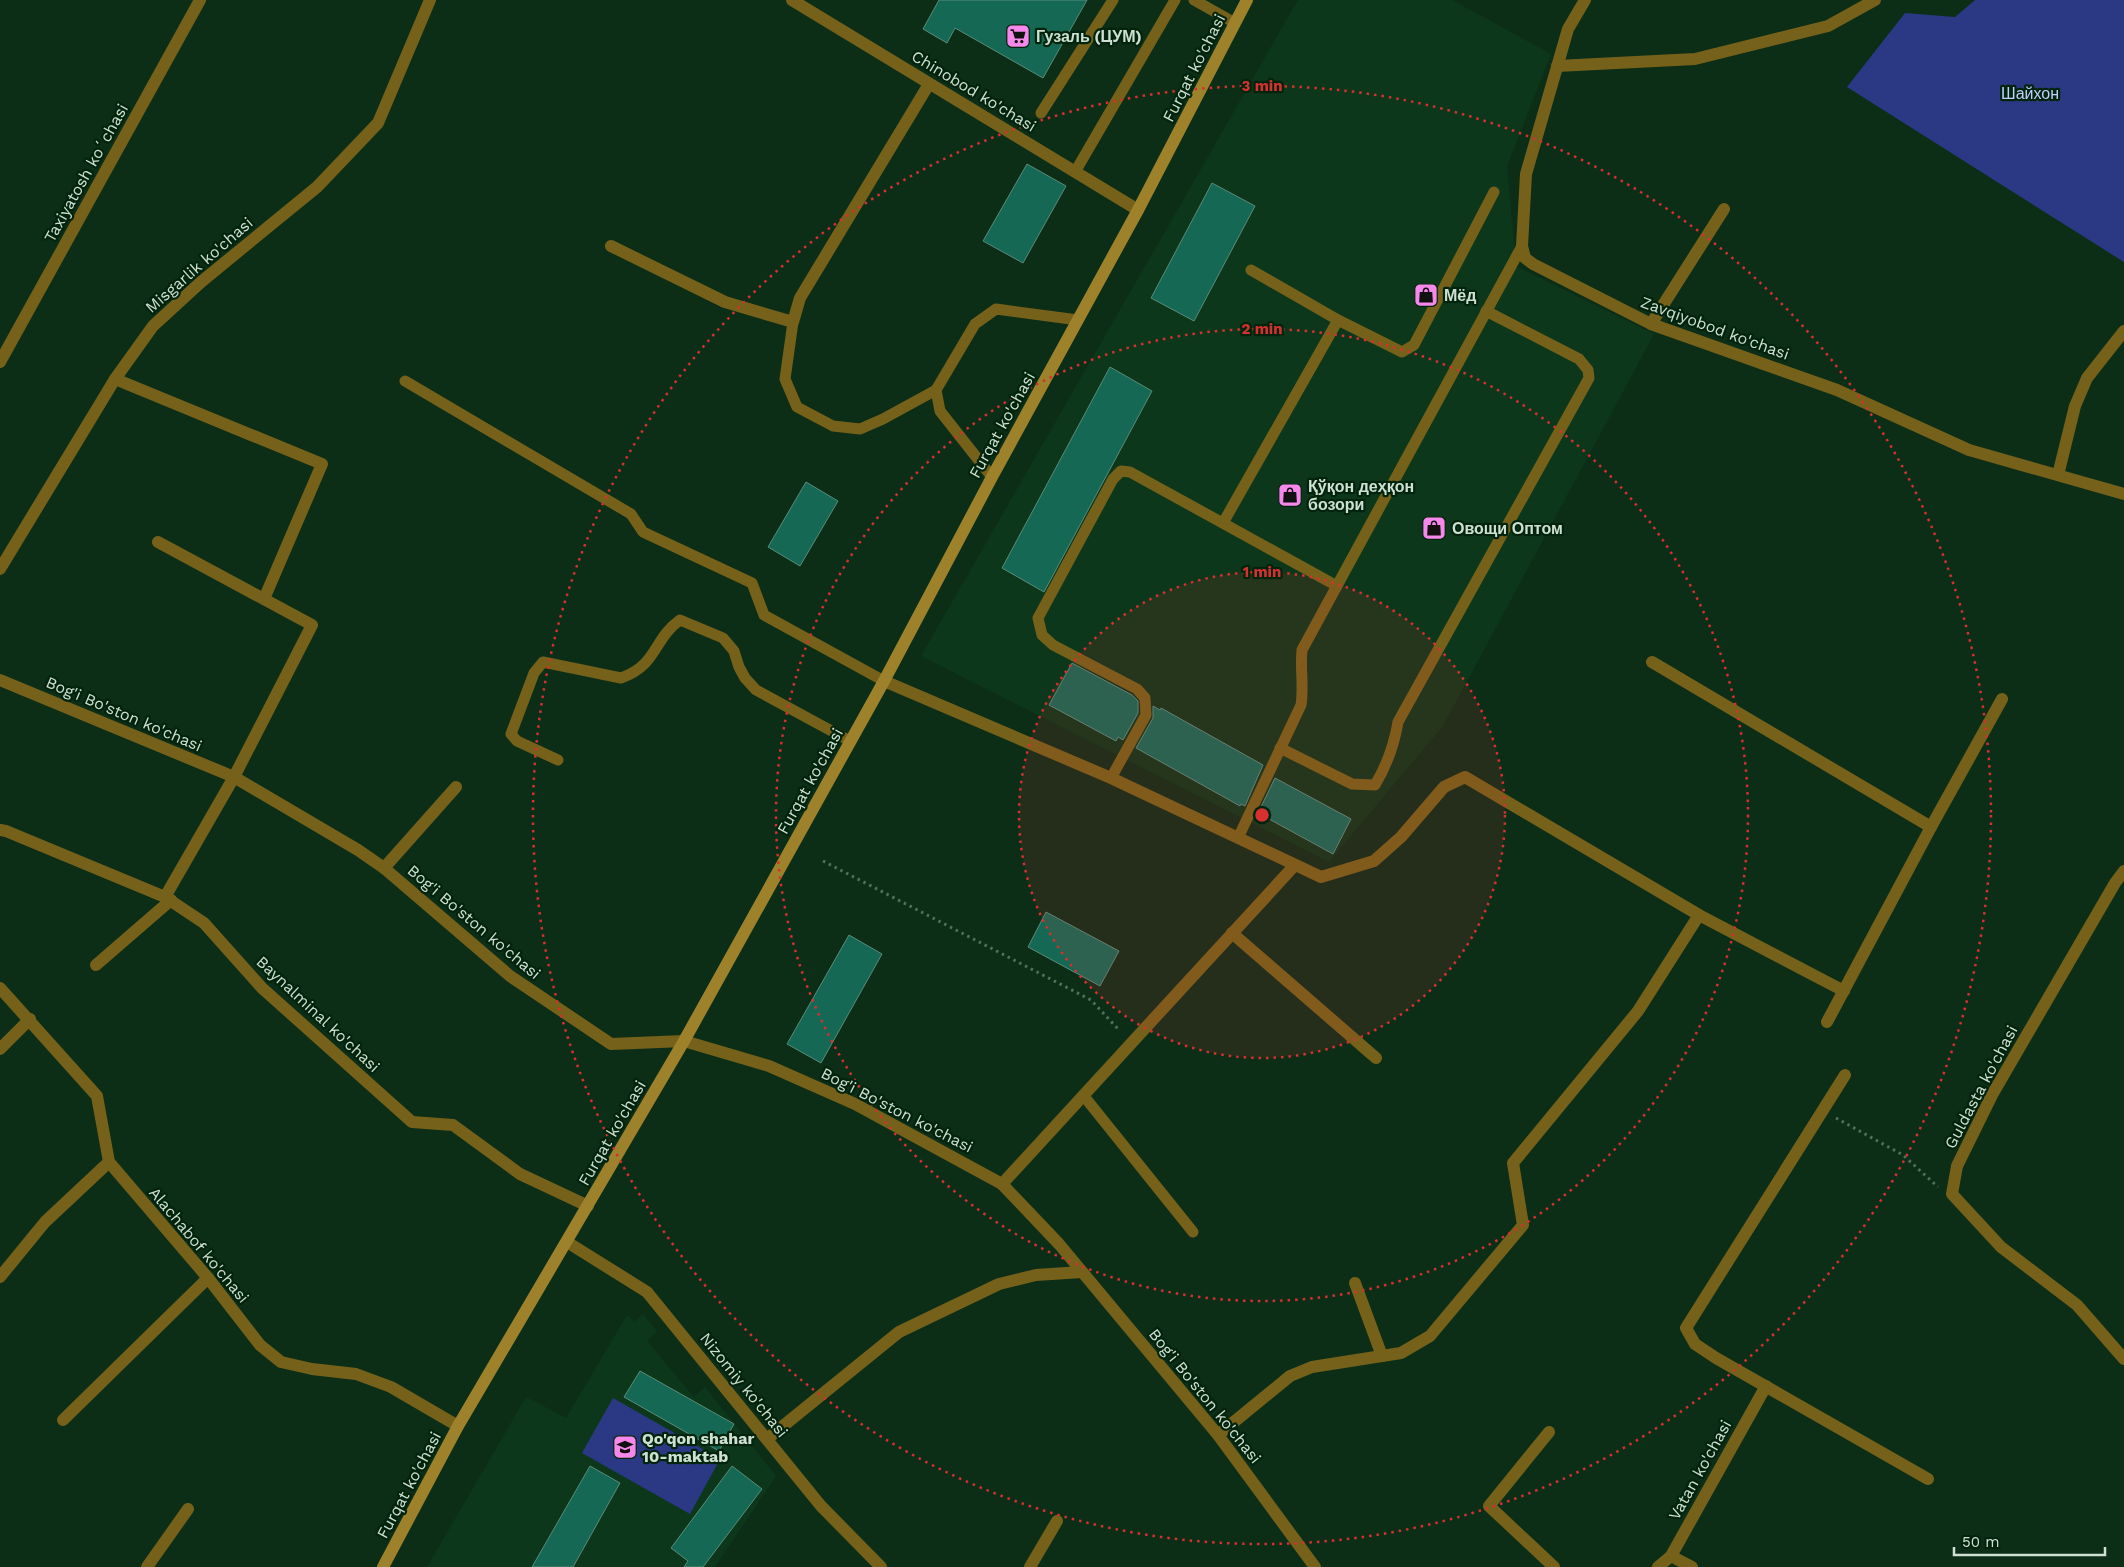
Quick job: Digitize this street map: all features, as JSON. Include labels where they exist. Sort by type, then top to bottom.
[{"type":"main road","name":"Furqat ko'chasi","points":[[383,1567],[458,1426],[684,1041],[884,681],[1138,210],[1247,0]]},
{"type":"street","name":"Taxiyatosh koʻchasi","points":[[0,362],[200,0]]},
{"type":"street","name":"Misgarlik ko'chasi","points":[[0,569],[115,379],[153,326],[201,282],[317,187],[378,123],[430,0]]},
{"type":"street","name":"Chinobod ko'chasi","points":[[792,0],[1138,210]]},
{"type":"street","points":[[1522,246],[1526,174],[1568,29],[1585,0]]},
{"type":"street","points":[[1557,66],[1695,59],[1828,26],[1875,0]]},
{"type":"street","points":[[611,246],[725,302],[793,322],[800,298],[930,84]]},
{"type":"street","points":[[1650,324],[1724,209]]},
{"type":"street","name":"Zavqiyobod ko'chasi","points":[[1522,246],[1525,258],[1533,264],[1650,324],[1837,390],[1969,450],[2124,494]]},
{"type":"street","points":[[2058,475],[2075,406],[2087,378],[2124,331]]},
{"type":"street","points":[[115,379],[322,464],[264,599]]},
{"type":"street","points":[[96,966],[168,898],[234,777],[312,625],[158,542]]},
{"type":"street","points":[[1652,662],[1931,826]]},
{"type":"street","name":"Bog'i Bo'ston ko'chasi","points":[[0,680],[234,777],[358,850],[384,868],[510,976],[612,1044],[684,1041],[769,1066],[856,1104],[1002,1184],[1059,1244],[1218,1435],[1315,1567]]},
{"type":"street","points":[[884,681],[1111,778],[1321,877],[1374,861],[1401,837],[1444,787],[1466,777],[1699,915],[1844,991]]},
{"type":"street","points":[[1827,1022],[1931,826],[2002,699]]},
{"type":"street","points":[[384,868],[456,787]]},
{"type":"street","name":"Baynalminal ko'chasi","points":[[0,830],[168,898],[204,923],[262,988],[412,1122],[453,1125],[520,1174],[588,1206]]},
{"type":"street","points":[[1002,1184],[1295,865]]},
{"type":"street","name":"Guldasta ko'chasi","points":[[1952,1194],[1957,1166],[1992,1095],[2119,886],[2124,871]]},
{"type":"street","points":[[1218,1435],[1290,1376],[1312,1367],[1401,1353],[1430,1336],[1523,1224],[1513,1163],[1638,1011],[1699,915]]},
{"type":"street","points":[[1232,934],[1376,1058]]},
{"type":"street","points":[[0,988],[30,1019],[97,1096],[109,1162],[45,1222],[0,1277]]},
{"type":"street","points":[[0,1048],[30,1019]]},
{"type":"street","points":[[1845,1075],[1686,1328],[1695,1344],[1928,1479]]},
{"type":"street","name":"Alachabof ko'chasi","points":[[109,1162],[208,1278],[260,1345],[281,1362],[312,1369],[356,1374],[383,1384],[458,1426]]},
{"type":"street","points":[[1952,1194],[2001,1246],[2077,1305],[2124,1359]]},
{"type":"street","name":"Nizomiy ko'chasi","points":[[567,1242],[646,1292],[821,1506],[881,1567]]},
{"type":"street","points":[[767,1439],[899,1332],[999,1284],[1036,1275],[1082,1272]]},
{"type":"street","points":[[63,1420],[208,1278]]},
{"type":"street","points":[[1355,1283],[1382,1356]]},
{"type":"street","name":"Vatan ko'chasi","points":[[1658,1567],[1671,1556],[1766,1386]]},
{"type":"street","points":[[1549,1432],[1489,1506],[1554,1567]]},
{"type":"street","points":[[147,1567],[188,1509]]},
{"type":"street","points":[[1030,1567],[1057,1521]]},
{"type":"street","points":[[1671,1556],[1692,1567]]},
{"type":"lane","points":[[1041,113],[1112,0]]},
{"type":"lane","points":[[1075,172],[1175,0]]},
{"type":"lane","points":[[1194,0],[1235,23]]},
{"type":"lane","points":[[1251,270],[1338,320],[1402,352],[1414,345],[1494,192]]},
{"type":"lane","points":[[1238,838],[1301,706],[1304,687],[1300,667],[1302,650],[1522,246]]},
{"type":"lane","points":[[793,322],[785,379],[798,407],[833,426],[860,429],[883,419],[936,390],[975,324],[996,309],[1078,320]]},
{"type":"lane","points":[[1280,748],[1352,784],[1375,785],[1395,743],[1398,722],[1589,378],[1588,370],[1579,360],[1486,311]]},
{"type":"lane","points":[[1224,523],[1338,320]]},
{"type":"lane","points":[[405,381],[631,514],[643,532],[752,583],[764,615],[884,681]]},
{"type":"lane","points":[[936,390],[940,411],[992,478]]},
{"type":"lane","points":[[1111,778],[1146,715],[1145,698],[1137,689],[1053,645],[1042,635],[1038,618],[1113,479],[1121,472],[1130,472],[1337,586]]},
{"type":"lane","points":[[558,760],[517,741],[511,734],[534,673],[543,662],[621,678],[645,666],[671,626],[680,620],[723,638],[734,651],[739,667],[756,690],[850,741]]},
{"type":"lane","points":[[1083,1095],[1193,1232]]},
{"type":"path","points":[[823,861],[1091,1000],[1131,1043]]},
{"type":"path","points":[[1823,1111],[1902,1155],[1933,1184],[1952,1194]]},
{"type":"shaded area","name":"Қўқон деҳқон бозори","points":[[1298,0],[1452,0],[1551,54],[1507,166],[1516,266],[1654,334],[1443,726],[1329,862],[921,656]]},
{"type":"shaded area","name":"Qo'qon shahar 10-maktab","points":[[643,1314],[657,1331],[647,1341],[694,1397],[705,1387],[776,1476],[715,1567],[427,1567],[526,1397],[566,1418],[627,1315],[635,1322]]},
{"type":"green space","name":"Шайхон","points":[[1975,0],[2124,0],[2124,262],[1847,87],[1905,13],[1955,17]]},
{"type":"green space","points":[[613,1398],[720,1459],[690,1514],[582,1453]]},
{"type":"building","name":"Гузаль (ЦУМ)","points":[[939,0],[1087,0],[1043,78],[955,28],[947,43],[923,29]]},
{"type":"building","points":[[1027,164],[1066,186],[1023,263],[983,241]]},
{"type":"building","points":[[1212,183],[1255,206],[1194,321],[1151,298]]},
{"type":"building","points":[[1110,367],[1152,391],[1044,592],[1002,568]]},
{"type":"building","points":[[806,482],[838,501],[800,566],[768,547]]},
{"type":"building","points":[[1072,663],[1132,695],[1138,701],[1138,713],[1123,740],[1118,737],[1116,741],[1049,705]]},
{"type":"building","points":[[1153,706],[1160,710],[1161,708],[1263,765],[1245,806],[1241,804],[1240,806],[1136,748],[1153,718]]},
{"type":"building","points":[[1275,778],[1351,819],[1333,854],[1258,813]]},
{"type":"building","points":[[1046,912],[1119,951],[1100,986],[1028,947]]},
{"type":"building","points":[[849,935],[882,954],[821,1063],[787,1044]]},
{"type":"building","points":[[640,1371],[734,1424],[719,1451],[624,1397]]},
{"type":"building","points":[[590,1466],[620,1483],[573,1567],[532,1567]]},
{"type":"building","points":[[732,1466],[762,1489],[703,1567],[684,1567],[688,1561],[671,1548]]},
{"type":"place","name":"Гузаль (ЦУМ)","points":[[1018,36]]},
{"type":"place","name":"Мёд","points":[[1426,295]]},
{"type":"place","name":"Қўқон деҳқон бозори","points":[[1290,495]]},
{"type":"place","name":"Овощи Оптом","points":[[1434,528]]},
{"type":"place","name":"Qo'qon shahar 10-maktab","points":[[625,1447]]}]
